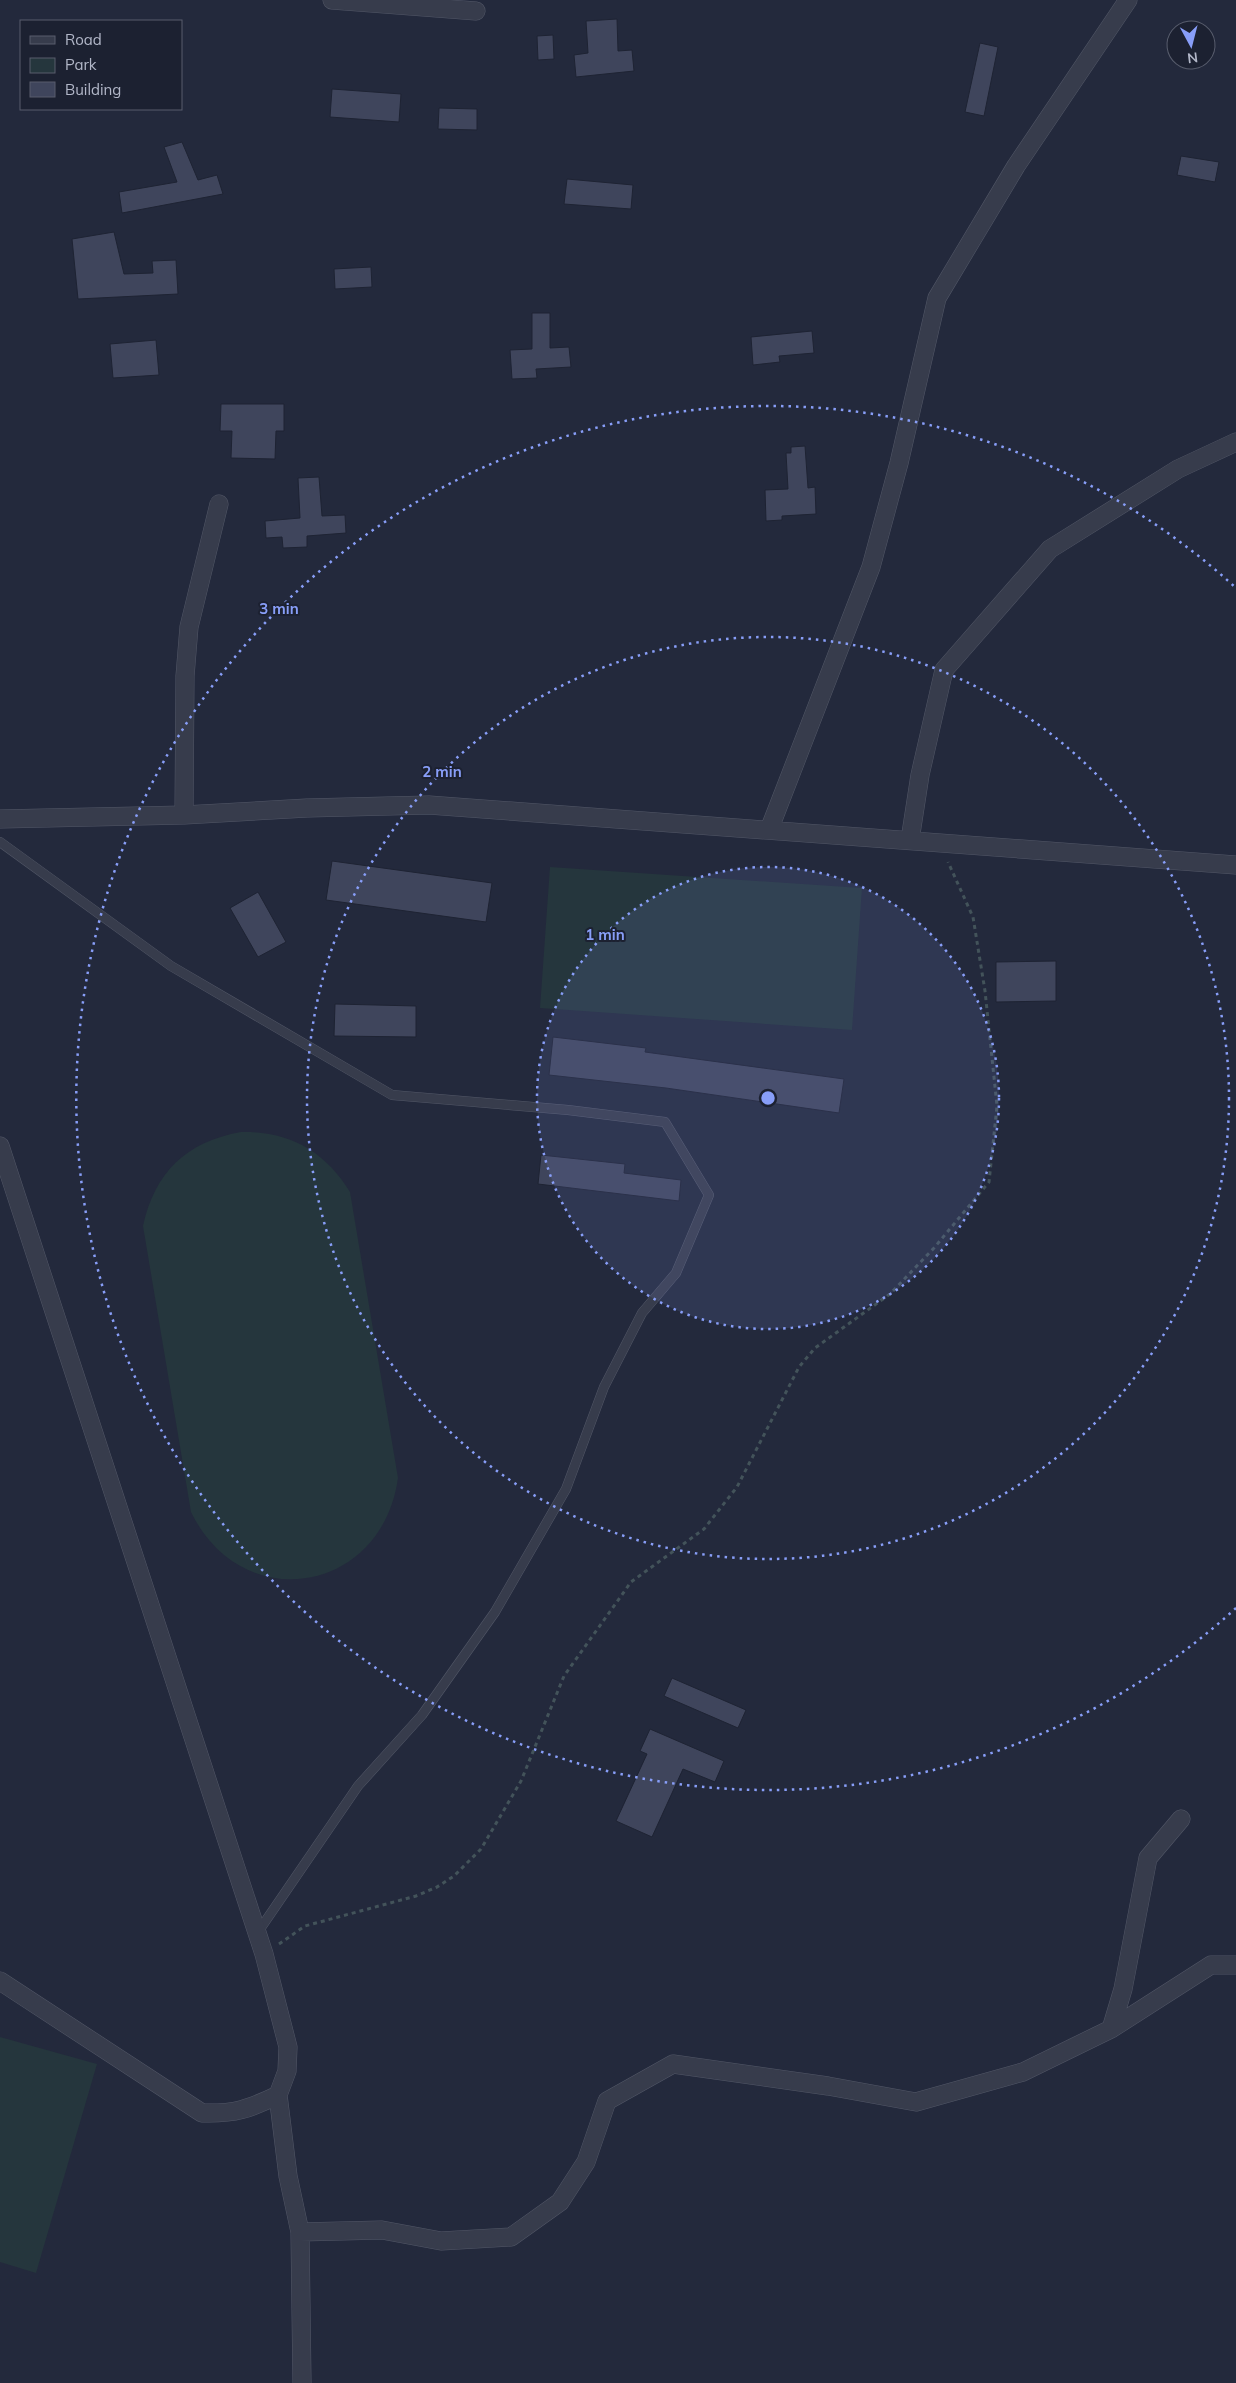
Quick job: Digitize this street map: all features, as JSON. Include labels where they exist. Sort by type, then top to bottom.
[{"type":"street","points":[[332,0],[476,10]]},
{"type":"street","points":[[769,830],[871,567],[899,463],[937,298],[1016,166],[1128,0]]},
{"type":"street","points":[[910,840],[920,775],[944,670],[1050,549],[1178,469],[1236,442]]},
{"type":"street","points":[[184,815],[185,676],[189,628],[220,504]]},
{"type":"street","points":[[3,820],[429,805],[1236,865]]},
{"type":"street","points":[[0,1146],[258,1933],[288,2047],[287,2071],[278,2094],[288,2176],[300,2232],[302,2383]]},
{"type":"street","points":[[1111,2029],[1123,1989],[1148,1858],[1181,1819]]},
{"type":"street","points":[[300,2232],[382,2230],[441,2241],[511,2237],[560,2202],[586,2162],[607,2101],[673,2064],[828,2086],[916,2102],[1023,2072],[1111,2029],[1211,1964],[1236,1965]]},
{"type":"street","points":[[0,1981],[202,2114],[230,2114],[254,2107],[278,2094]]},
{"type":"lane","points":[[0,842],[172,966],[392,1095],[568,1110],[665,1122],[709,1195],[676,1273],[642,1313],[604,1387],[566,1489],[495,1612],[422,1715],[358,1786],[258,1933]]},
{"type":"path","points":[[264,1954],[305,1926],[416,1896],[437,1887],[454,1876],[481,1849],[521,1781],[564,1676],[631,1582],[704,1529],[737,1487],[799,1367],[815,1348],[890,1294],[934,1248],[989,1182],[997,1106],[985,991],[973,917],[939,842]]},
{"type":"green space","points":[[550,867],[862,888],[852,1030],[540,1008]]},
{"type":"green space","points":[[241,1132],[275,1135],[304,1146],[329,1165],[350,1192],[398,1478],[387,1517],[366,1547],[339,1567],[308,1578],[275,1578],[243,1567],[214,1545],[191,1512],[143,1226],[148,1207],[156,1190],[165,1175],[176,1163],[204,1143]]},
{"type":"green space","points":[[0,2037],[97,2064],[36,2273],[0,2262]]},
{"type":"building","points":[[617,19],[618,51],[632,50],[634,71],[576,77],[574,55],[588,53],[586,21]]},
{"type":"building","points":[[553,35],[554,59],[538,60],[537,36]]},
{"type":"building","points":[[980,43],[998,47],[984,116],[965,112]]},
{"type":"building","points":[[332,89],[401,94],[399,122],[330,117]]},
{"type":"building","points":[[439,108],[477,109],[477,130],[438,129]]},
{"type":"building","points":[[182,142],[198,180],[217,175],[223,194],[122,213],[119,192],[177,182],[164,147]]},
{"type":"building","points":[[1181,156],[1219,162],[1215,182],[1177,175]]},
{"type":"building","points":[[567,179],[633,185],[631,209],[564,204]]},
{"type":"building","points":[[114,232],[124,274],[153,273],[152,261],[176,260],[178,294],[78,299],[72,239]]},
{"type":"building","points":[[371,267],[372,287],[335,289],[334,269]]},
{"type":"building","points":[[532,313],[550,313],[550,348],[569,347],[571,367],[536,369],[537,378],[512,379],[510,350],[532,349]]},
{"type":"building","points":[[812,331],[814,353],[779,356],[780,362],[753,365],[751,337]]},
{"type":"building","points":[[156,340],[159,375],[113,378],[110,344]]},
{"type":"building","points":[[221,404],[284,404],[284,431],[276,431],[275,459],[231,458],[232,431],[220,431]]},
{"type":"building","points":[[805,446],[808,488],[815,487],[816,514],[782,516],[782,520],[766,521],[765,490],[788,489],[786,453],[791,453],[791,447]]},
{"type":"building","points":[[319,477],[322,516],[345,515],[346,533],[307,536],[307,547],[283,548],[282,537],[266,538],[265,521],[300,518],[298,478]]},
{"type":"building","points":[[332,861],[492,883],[486,922],[326,900]]},
{"type":"building","points":[[258,892],[286,942],[258,957],[230,908]]},
{"type":"building","points":[[1056,961],[1056,1001],[996,1002],[996,962]]},
{"type":"building","points":[[335,1004],[416,1006],[416,1037],[334,1036]]},
{"type":"building","points":[[553,1037],[646,1048],[645,1052],[844,1079],[839,1113],[666,1088],[549,1075]]},
{"type":"building","points":[[541,1155],[625,1164],[624,1173],[681,1180],[679,1201],[538,1184]]},
{"type":"building","points":[[672,1678],[746,1710],[738,1728],[664,1696]]},
{"type":"building","points":[[650,1729],[724,1761],[715,1782],[683,1769],[652,1837],[616,1821],[647,1754],[640,1751]]}]
